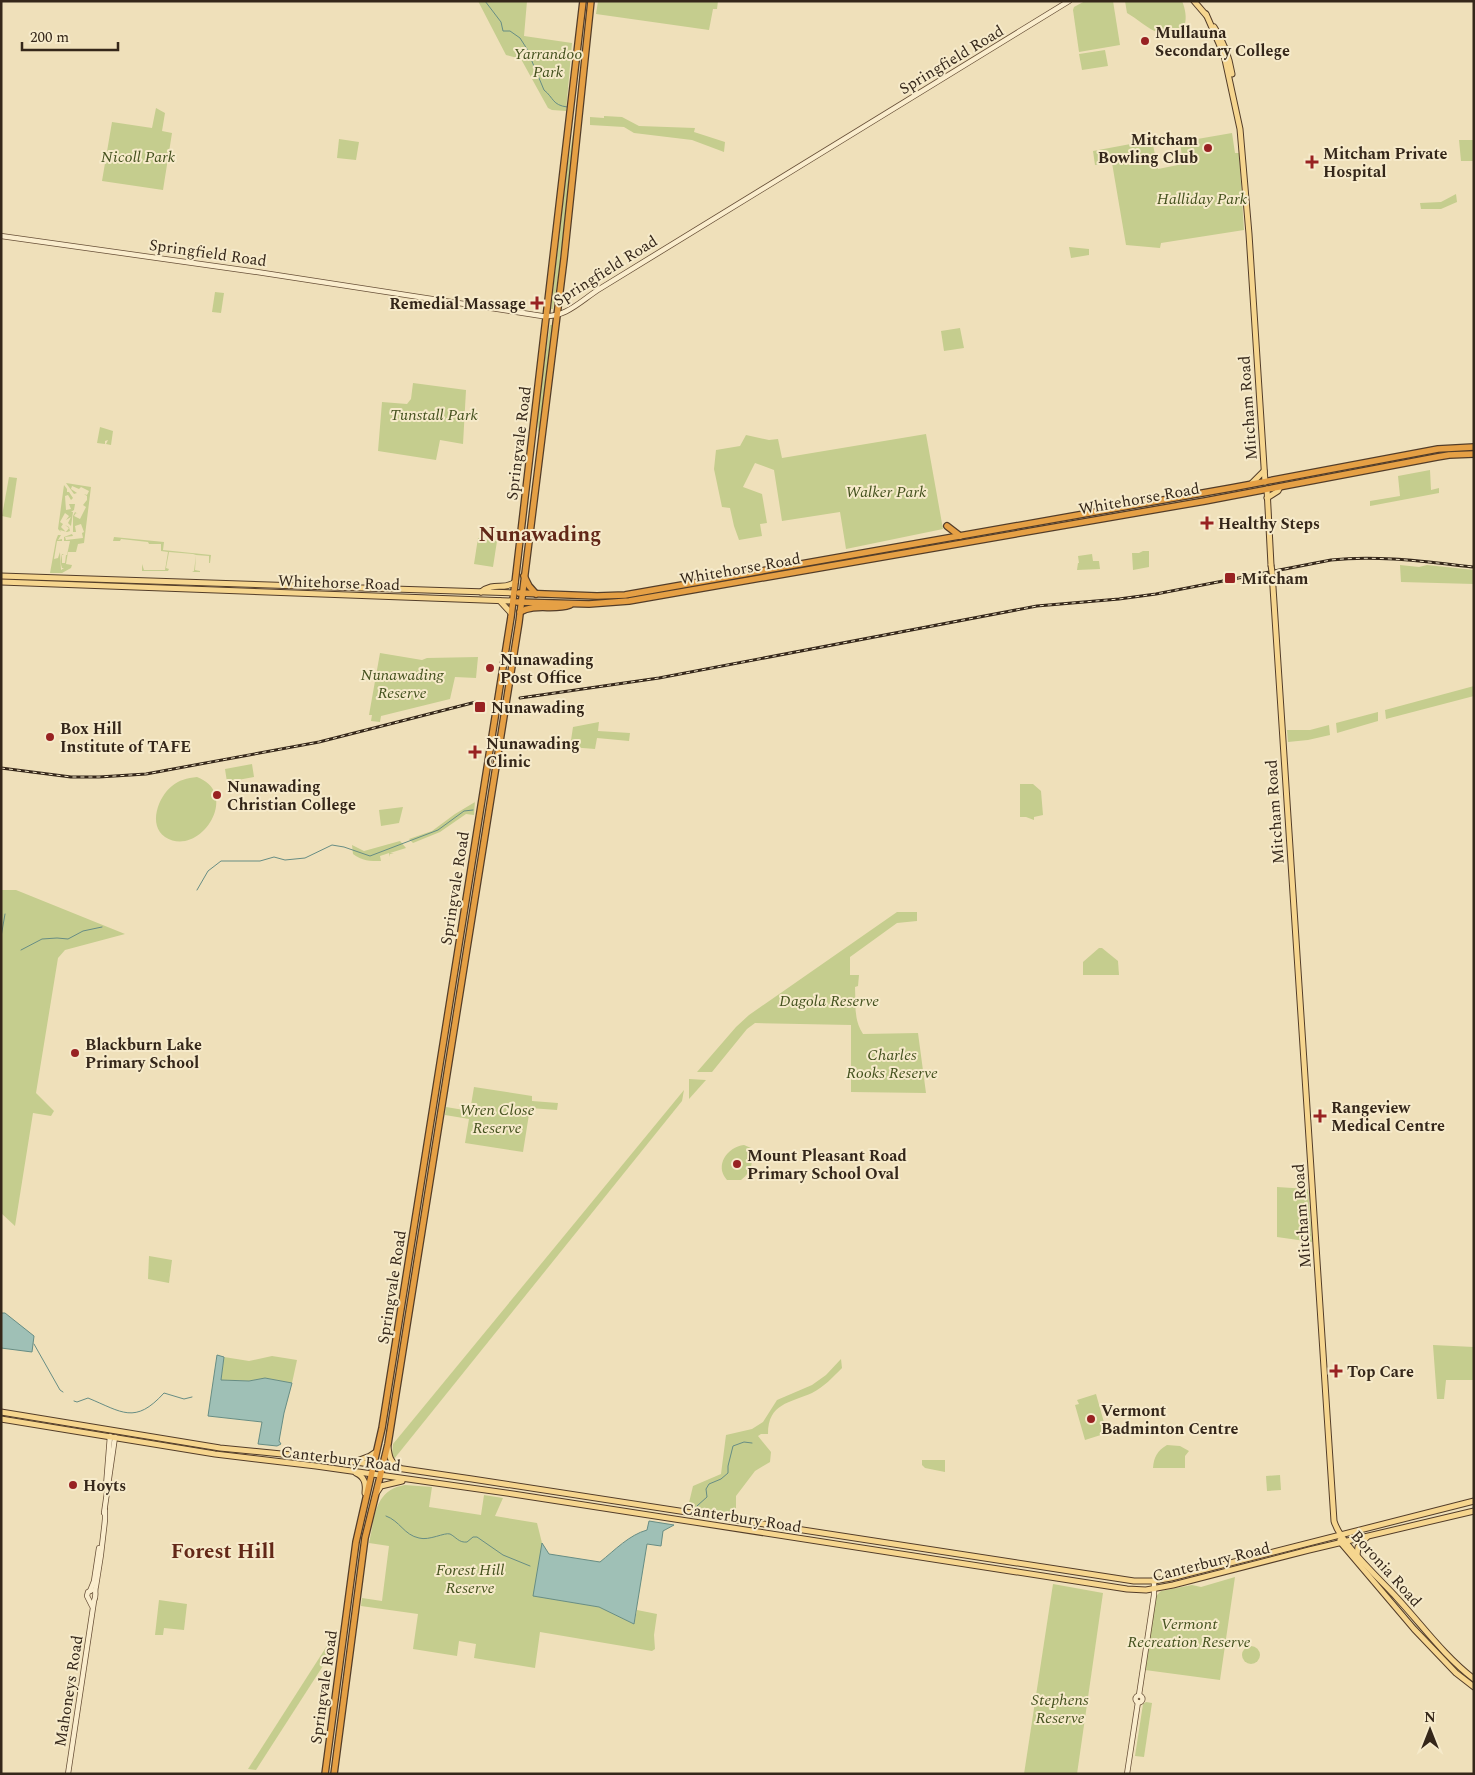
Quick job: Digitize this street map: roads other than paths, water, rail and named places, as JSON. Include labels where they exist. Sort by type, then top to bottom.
[{"type":"highway","name":"Springvale Road","points":[[325,1774],[356,1542],[378,1449],[513,601],[583,1]]},
{"type":"highway","name":"Springvale Road","points":[[334,1774],[365,1538],[388,1444],[520,612],[557,316],[591,1]]},
{"type":"highway","name":"Whitehorse Road","points":[[514,593],[612,596],[845,557],[1444,448],[1474,447]]},
{"type":"highway","name":"Whitehorse Road","points":[[513,601],[575,604],[613,603],[712,588],[1449,455],[1474,454]]},
{"type":"highway","points":[[1384,460],[1386,467]]},
{"type":"highway","name":"Mitcham Road","points":[[1265,482],[1267,489]]},
{"type":"highway","points":[[947,526],[960,536]]},
{"type":"highway","points":[[894,548],[902,554]]},
{"type":"highway","points":[[840,565],[845,557]]},
{"type":"highway","points":[[798,565],[800,572]]},
{"type":"highway","points":[[787,567],[788,574]]},
{"type":"highway","points":[[524,576],[536,594]]},
{"type":"highway","points":[[710,579],[712,588]]},
{"type":"highway","points":[[612,596],[613,603]]},
{"type":"highway","points":[[520,612],[529,608],[559,608],[575,604]]},
{"type":"highway","points":[[340,1659],[344,1659],[350,1654]]},
{"type":"main road","name":"Springfield Road","points":[[1,236],[557,316],[1069,1]]},
{"type":"main road","name":"Mitcham Road","points":[[1194,1],[1206,14],[1224,55],[1240,129],[1244,162],[1265,482]]},
{"type":"main road","points":[[1251,484],[1265,471]]},
{"type":"main road","points":[[1267,498],[1278,491],[1280,487]]},
{"type":"main road","name":"Mitcham Road","points":[[1267,489],[1332,1503],[1334,1520],[1340,1534]]},
{"type":"main road","name":"Whitehorse Road","points":[[1,576],[514,593]]},
{"type":"main road","points":[[95,579],[99,586]]},
{"type":"main road","name":"Whitehorse Road","points":[[1,582],[513,601]]},
{"type":"main road","points":[[480,592],[490,586],[508,586],[515,582]]},
{"type":"main road","points":[[500,601],[511,613]]},
{"type":"main road","name":"Canterbury Road","points":[[1,1412],[238,1450],[383,1466],[1134,1581],[1154,1581],[1171,1578],[1474,1501]]},
{"type":"main road","name":"Canterbury Road","points":[[1,1419],[240,1458],[351,1471],[513,1494],[1118,1588],[1146,1590],[1474,1510]]},
{"type":"main road","points":[[95,1599],[88,1599],[87,1594],[93,1591],[102,1552],[104,1510],[114,1430]]},
{"type":"main road","points":[[388,1444],[391,1461],[403,1469]]},
{"type":"main road","points":[[352,1462],[374,1455],[378,1449]]},
{"type":"main road","points":[[351,1471],[360,1476],[365,1482],[365,1501]]},
{"type":"main road","points":[[377,1492],[383,1485],[395,1481],[413,1480]]},
{"type":"main road","points":[[513,1494],[514,1486]]},
{"type":"main road","name":"Boronia Road","points":[[1340,1534],[1344,1542],[1414,1629],[1456,1673],[1474,1687]]},
{"type":"main road","points":[[1357,1555],[1358,1547],[1367,1537]]},
{"type":"main road","points":[[859,1539],[865,1548]]},
{"type":"main road","points":[[865,1548],[868,1540]]},
{"type":"main road","name":"Boronia Road","points":[[1344,1542],[1462,1670],[1474,1679]]},
{"type":"main road","points":[[1127,1774],[1138,1702],[1142,1698],[1139,1695],[1153,1601],[1154,1581]]},
{"type":"main road","points":[[1146,1590],[1153,1601]]},
{"type":"main road","name":"Mahoneys Road","points":[[68,1774],[84,1659],[96,1596],[93,1591]]},
{"type":"main road","name":"Mahoneys Road","points":[[88,1599],[91,1602],[92,1612]]},
{"type":"main road","points":[[1440,1657],[1446,1652]]},
{"type":"water","points":[[1,1313],[5,1313],[34,1336],[32,1352],[1,1348]]},
{"type":"water","points":[[217,1355],[224,1357],[221,1380],[249,1381],[265,1378],[292,1383],[284,1413],[279,1441],[281,1444],[277,1446],[258,1444],[262,1422],[208,1416]]},
{"type":"water","points":[[649,1521],[674,1525],[663,1531],[661,1546],[647,1544],[634,1624],[599,1607],[533,1596],[542,1543],[549,1554],[600,1562],[628,1539],[647,1530]]},
{"type":"waterway","points":[[485,1],[501,22],[503,31],[510,31],[520,38],[527,49],[527,55],[531,59],[544,90],[556,103],[567,107]]},
{"type":"waterway","points":[[197,890],[208,871],[221,861],[260,861],[274,857],[285,860],[305,858],[332,845],[370,856],[438,830],[464,811],[473,810]]},
{"type":"waterway","points":[[1,937],[5,914]]},
{"type":"waterway","points":[[21,950],[42,939],[68,939],[83,931],[102,927]]},
{"type":"waterway","points":[[34,1344],[60,1390],[63,1392]]},
{"type":"waterway","points":[[74,1401],[77,1402],[88,1398],[110,1408],[128,1413],[145,1409],[164,1393],[184,1399],[192,1397]]},
{"type":"waterway","points":[[697,1506],[707,1497],[706,1489],[709,1484],[721,1479],[728,1473],[733,1446],[744,1442],[752,1443]]},
{"type":"waterway","points":[[386,1516],[395,1521],[409,1534],[423,1539],[450,1534],[460,1541],[467,1542],[473,1537],[477,1537],[503,1555],[530,1566]]},
{"type":"railway","points":[[520,698],[659,678],[1037,606],[1156,594],[1331,560],[1367,558],[1421,561],[1474,567]]},
{"type":"railway","points":[[1,768],[71,777],[146,774],[319,742],[476,702]]},
{"type":"place","name":"Mullauna Secondary College","points":[[1145,41]]},
{"type":"place","name":"Mitcham Bowling Club","points":[[1208,148]]},
{"type":"place","name":"Mitcham Private Hospital","points":[[1312,162]]},
{"type":"place","name":"Remedial Massage","points":[[537,303]]},
{"type":"place","name":"Healthy Steps","points":[[1207,523]]},
{"type":"place","name":"Mitcham","points":[[1230,578]]},
{"type":"place","name":"Nunawading Post Office","points":[[490,668]]},
{"type":"place","name":"Nunawading","points":[[480,707]]},
{"type":"place","name":"Box Hill Institute of TAFE","points":[[50,737]]},
{"type":"place","name":"Nunawading Clinic","points":[[475,752]]},
{"type":"place","name":"Nunawading Christian College","points":[[217,795]]},
{"type":"place","name":"Blackburn Lake Primary School","points":[[75,1053]]},
{"type":"place","name":"Rangeview Medical Centre","points":[[1320,1116]]},
{"type":"place","name":"Mount Pleasant Road Primary School Oval","points":[[737,1164]]},
{"type":"place","name":"Top Care","points":[[1336,1371]]},
{"type":"place","name":"Vermont Badminton Centre","points":[[1091,1419]]},
{"type":"place","name":"Hoyts","points":[[73,1485]]},
{"type":"district","name":"Nunawading","points":[[540,534]]},
{"type":"district","name":"Forest Hill","points":[[223,1551]]},
{"type":"park label","name":"Yarrandoo Park","points":[[548,62]]},
{"type":"park label","name":"Nicoll Park","points":[[138,156]]},
{"type":"park label","name":"Halliday Park","points":[[1202,198]]},
{"type":"park label","name":"Tunstall Park","points":[[434,414]]},
{"type":"park label","name":"Walker Park","points":[[886,491]]},
{"type":"park label","name":"Nunawading Reserve","points":[[402,683]]},
{"type":"park label","name":"Dagola Reserve","points":[[829,1000]]},
{"type":"park label","name":"Charles Rooks Reserve","points":[[892,1063]]},
{"type":"park label","name":"Wren Close Reserve","points":[[497,1118]]},
{"type":"park label","name":"Forest Hill Reserve","points":[[470,1578]]},
{"type":"park label","name":"Vermont Recreation Reserve","points":[[1189,1632]]},
{"type":"park label","name":"Stephens Reserve","points":[[1060,1708]]}]
